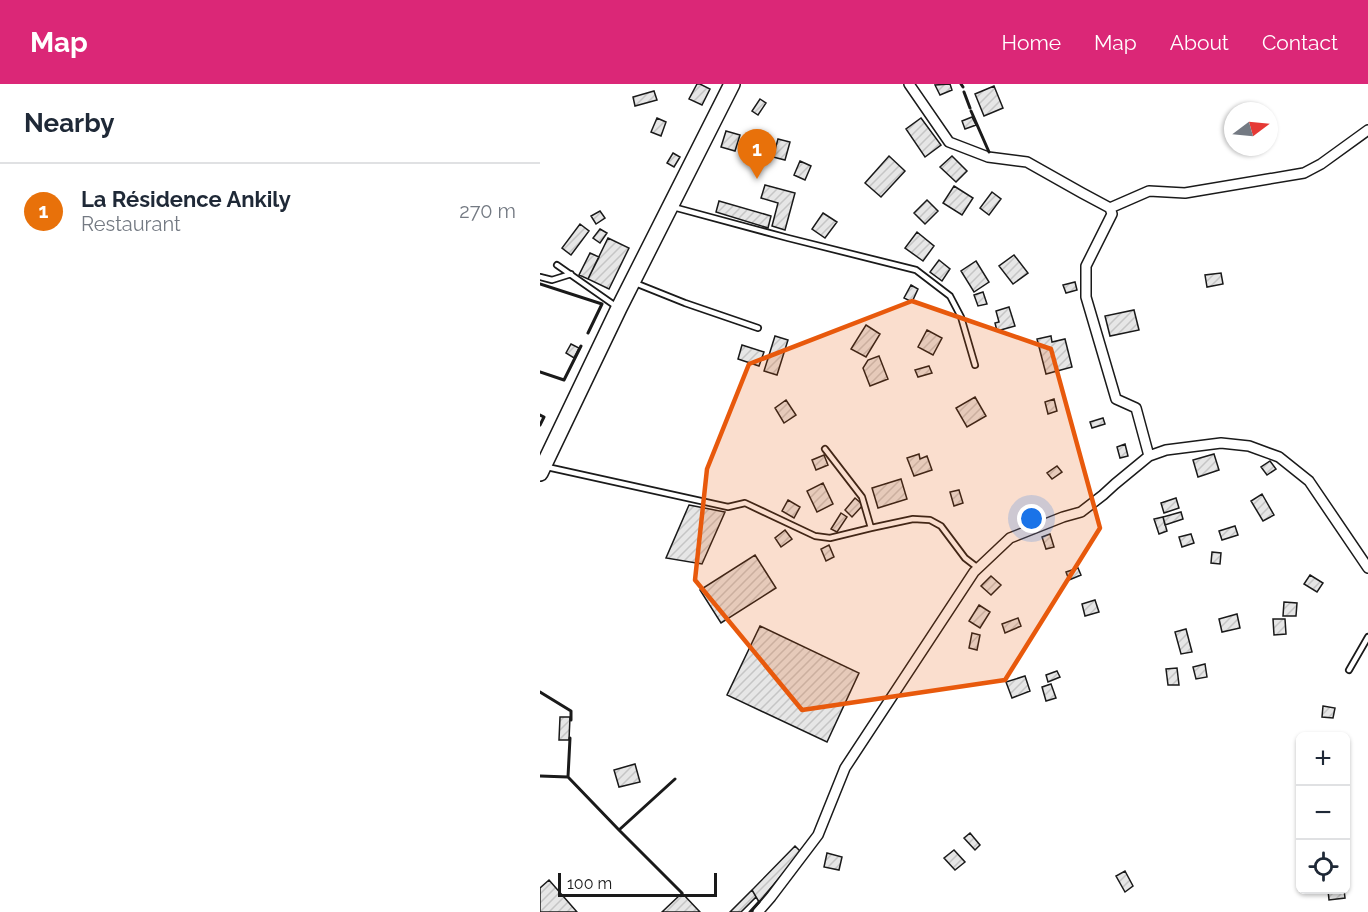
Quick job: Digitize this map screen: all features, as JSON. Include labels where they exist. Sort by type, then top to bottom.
[{"type":"main road","points":[[542,470],[732,84]]},
{"type":"street","points":[[909,84],[949,142],[988,157],[1027,162],[1110,208],[1112,214],[1086,266],[1086,297],[1116,399],[1136,408],[1149,456]]},
{"type":"street","points":[[1110,208],[1149,191],[1185,193],[1304,173],[1321,164],[1368,130]]},
{"type":"street","points":[[758,912],[818,835],[845,768],[974,572],[1010,538],[1081,512],[1149,456],[1166,450],[1221,443],[1249,446],[1279,457],[1309,481],[1368,568]]},
{"type":"lane","points":[[671,206],[916,270],[950,296],[961,316],[975,365]]},
{"type":"lane","points":[[557,265],[620,308]]},
{"type":"lane","points":[[540,277],[552,280],[571,274]]},
{"type":"lane","points":[[633,282],[758,328]]},
{"type":"lane","points":[[825,449],[862,497],[871,528]]},
{"type":"lane","points":[[542,470],[728,507],[745,503],[815,536],[830,538],[913,519],[930,520],[941,526],[965,558],[978,568]]},
{"type":"lane","points":[[1349,670],[1368,637]]},
{"type":"highlighted area","points":[[912,301],[1051,349],[1100,528],[1005,680],[802,710],[695,580],[707,469],[749,364]]},
{"type":"building","points":[[697,84],[710,89],[702,105],[689,99]]},
{"type":"building","points":[[950,84],[952,90],[940,95],[935,85]]},
{"type":"building","points":[[994,86],[1003,108],[984,116],[975,94]]},
{"type":"building","points":[[654,91],[657,100],[635,106],[633,97]]},
{"type":"building","points":[[760,99],[766,103],[758,115],[752,111]]},
{"type":"building","points":[[972,117],[976,125],[965,129],[962,121]]},
{"type":"building","points":[[657,118],[666,122],[661,136],[651,132]]},
{"type":"building","points":[[921,118],[941,145],[925,157],[906,129]]},
{"type":"building","points":[[726,131],[740,135],[735,151],[721,147]]},
{"type":"building","points":[[750,138],[766,142],[761,159],[746,155]]},
{"type":"building","points":[[778,139],[790,142],[785,160],[773,157]]},
{"type":"building","points":[[673,153],[680,157],[674,167],[667,163]]},
{"type":"building","points":[[889,156],[905,171],[881,197],[865,183]]},
{"type":"building","points":[[952,156],[967,171],[956,182],[940,167]]},
{"type":"building","points":[[800,161],[811,166],[805,180],[794,175]]},
{"type":"building","points":[[765,185],[795,193],[785,230],[772,226],[778,203],[761,198]]},
{"type":"building","points":[[954,186],[973,198],[962,215],[943,203]]},
{"type":"building","points":[[992,192],[1001,199],[989,215],[980,208]]},
{"type":"building","points":[[927,200],[938,211],[925,224],[914,213]]},
{"type":"building","points":[[719,201],[771,216],[768,228],[716,212]]},
{"type":"building","points":[[600,211],[605,218],[596,224],[591,216]]},
{"type":"building","points":[[823,213],[837,222],[825,238],[812,229]]},
{"type":"building","points":[[580,224],[589,231],[571,255],[562,248]]},
{"type":"building","points":[[600,229],[607,233],[600,243],[593,238]]},
{"type":"building","points":[[917,232],[934,246],[923,261],[905,248]]},
{"type":"building","points":[[608,238],[629,248],[609,289],[588,279]]},
{"type":"building","points":[[590,253],[599,257],[588,279],[579,275]]},
{"type":"building","points":[[1014,255],[1028,273],[1013,284],[999,266]]},
{"type":"building","points":[[939,260],[950,269],[942,281],[930,272]]},
{"type":"building","points":[[976,261],[989,282],[974,292],[961,271]]},
{"type":"building","points":[[1221,273],[1223,284],[1207,287],[1205,275]]},
{"type":"building","points":[[1075,282],[1077,290],[1066,293],[1063,285]]},
{"type":"building","points":[[911,285],[918,289],[912,302],[904,298]]},
{"type":"building","points":[[983,292],[987,304],[978,306],[974,295]]},
{"type":"building","points":[[1009,307],[1015,326],[997,331],[995,323],[999,322],[996,311]]},
{"type":"building","points":[[1134,310],[1139,330],[1110,336],[1105,316]]},
{"type":"building","points":[[866,325],[880,334],[866,357],[851,349]]},
{"type":"building","points":[[927,330],[942,338],[933,355],[918,347]]},
{"type":"building","points":[[775,336],[788,340],[777,375],[764,371]]},
{"type":"building","points":[[1051,336],[1052,342],[1065,339],[1072,367],[1046,374],[1037,339]]},
{"type":"building","points":[[571,344],[579,348],[574,358],[566,353]]},
{"type":"building","points":[[742,345],[764,352],[759,366],[738,359]]},
{"type":"building","points":[[879,356],[888,379],[870,386],[863,368],[868,360]]},
{"type":"building","points":[[929,366],[932,373],[918,377],[915,370]]},
{"type":"building","points":[[975,397],[986,416],[967,427],[956,408]]},
{"type":"building","points":[[1054,399],[1057,411],[1048,414],[1045,402]]},
{"type":"building","points":[[786,400],[796,415],[784,423],[775,408]]},
{"type":"building","points":[[1103,418],[1105,424],[1092,428],[1090,422]]},
{"type":"building","points":[[1125,444],[1128,456],[1120,458],[1117,447]]},
{"type":"building","points":[[919,454],[920,459],[927,456],[932,470],[914,476],[907,458]]},
{"type":"building","points":[[1214,454],[1219,470],[1198,477],[1193,460]]},
{"type":"building","points":[[824,455],[828,465],[816,470],[812,460]]},
{"type":"building","points":[[1270,461],[1276,469],[1267,475],[1261,467]]},
{"type":"building","points":[[1057,466],[1062,472],[1052,479],[1047,473]]},
{"type":"building","points":[[901,479],[907,499],[878,508],[872,488]]},
{"type":"building","points":[[823,483],[833,504],[817,512],[807,491]]},
{"type":"building","points":[[959,490],[963,503],[954,506],[950,492]]},
{"type":"building","points":[[1262,494],[1274,515],[1263,521],[1251,501]]},
{"type":"building","points":[[855,498],[863,505],[852,517],[845,510]]},
{"type":"building","points":[[1176,498],[1179,508],[1164,513],[1161,503]]},
{"type":"building","points":[[788,500],[800,507],[794,518],[782,511]]},
{"type":"building","points":[[689,505],[725,512],[702,564],[666,558]]},
{"type":"building","points":[[1181,512],[1183,519],[1165,525],[1163,517]]},
{"type":"building","points":[[841,513],[847,517],[837,532],[831,529]]},
{"type":"building","points":[[1163,517],[1167,531],[1159,534],[1154,519]]},
{"type":"building","points":[[1235,526],[1238,535],[1222,540],[1219,531]]},
{"type":"building","points":[[785,530],[792,539],[781,547],[775,538]]},
{"type":"building","points":[[1050,534],[1054,547],[1046,549],[1042,537]]},
{"type":"building","points":[[1191,534],[1194,543],[1182,547],[1179,537]]},
{"type":"building","points":[[829,545],[834,557],[826,561],[821,549]]},
{"type":"building","points":[[1212,552],[1221,553],[1220,564],[1211,563]]},
{"type":"building","points":[[755,555],[776,588],[721,623],[700,590]]},
{"type":"building","points":[[1078,568],[1081,575],[1069,580],[1066,572]]},
{"type":"building","points":[[1310,575],[1323,583],[1317,592],[1304,584]]},
{"type":"building","points":[[991,576],[1001,585],[991,595],[981,586]]},
{"type":"building","points":[[1095,600],[1099,612],[1085,616],[1082,604]]},
{"type":"building","points":[[1284,602],[1297,603],[1296,616],[1283,616]]},
{"type":"building","points":[[979,605],[990,612],[980,628],[969,621]]},
{"type":"building","points":[[1237,614],[1240,628],[1222,632],[1219,619]]},
{"type":"building","points":[[1018,618],[1021,626],[1005,633],[1002,624]]},
{"type":"building","points":[[1273,619],[1285,619],[1286,634],[1274,635]]},
{"type":"building","points":[[760,626],[859,673],[827,742],[727,695]]},
{"type":"building","points":[[1186,629],[1192,652],[1181,654],[1175,632]]},
{"type":"building","points":[[972,633],[980,635],[977,650],[969,648]]},
{"type":"building","points":[[1205,664],[1207,677],[1196,679],[1193,667]]},
{"type":"building","points":[[1177,668],[1179,685],[1168,685],[1166,669]]},
{"type":"building","points":[[1057,671],[1060,677],[1048,682],[1046,675]]},
{"type":"building","points":[[1025,676],[1030,691],[1012,698],[1006,682]]},
{"type":"building","points":[[1051,684],[1056,698],[1046,701],[1042,687]]},
{"type":"building","points":[[1323,706],[1335,708],[1333,718],[1322,717]]},
{"type":"building","points":[[560,717],[570,717],[569,740],[559,740]]},
{"type":"building","points":[[635,764],[640,782],[619,787],[614,770]]},
{"type":"building","points":[[970,833],[980,845],[975,850],[964,838]]},
{"type":"building","points":[[795,846],[801,852],[759,902],[752,890]]},
{"type":"building","points":[[954,850],[965,862],[955,870],[944,858]]},
{"type":"building","points":[[827,853],[842,857],[839,870],[824,867]]},
{"type":"building","points":[[1125,871],[1133,886],[1125,892],[1116,876]]},
{"type":"building","points":[[549,880],[577,912],[540,912],[540,888]]},
{"type":"building","points":[[752,890],[756,897],[741,912],[730,912]]},
{"type":"building","points":[[682,893],[700,912],[662,912]]},
{"type":"building","points":[[1328,894],[1344,894],[1345,898],[1329,900]]},
{"type":"wall","points":[[964,92],[970,108]]},
{"type":"wall","points":[[971,111],[989,152]]},
{"type":"wall","points":[[540,284],[602,304],[588,333]]},
{"type":"wall","points":[[540,372],[564,380],[581,346]]},
{"type":"wall","points":[[540,415],[544,417],[540,425]]},
{"type":"wall","points":[[540,692],[571,711],[571,720]]},
{"type":"wall","points":[[540,776],[568,777],[570,738]]},
{"type":"wall","points":[[568,777],[619,830],[675,779]]},
{"type":"wall","points":[[619,830],[682,893]]},
{"type":"wall","points":[[750,912],[759,902]]},
{"type":"place","name":"La Résidence Ankily","points":[[757,179]]}]
